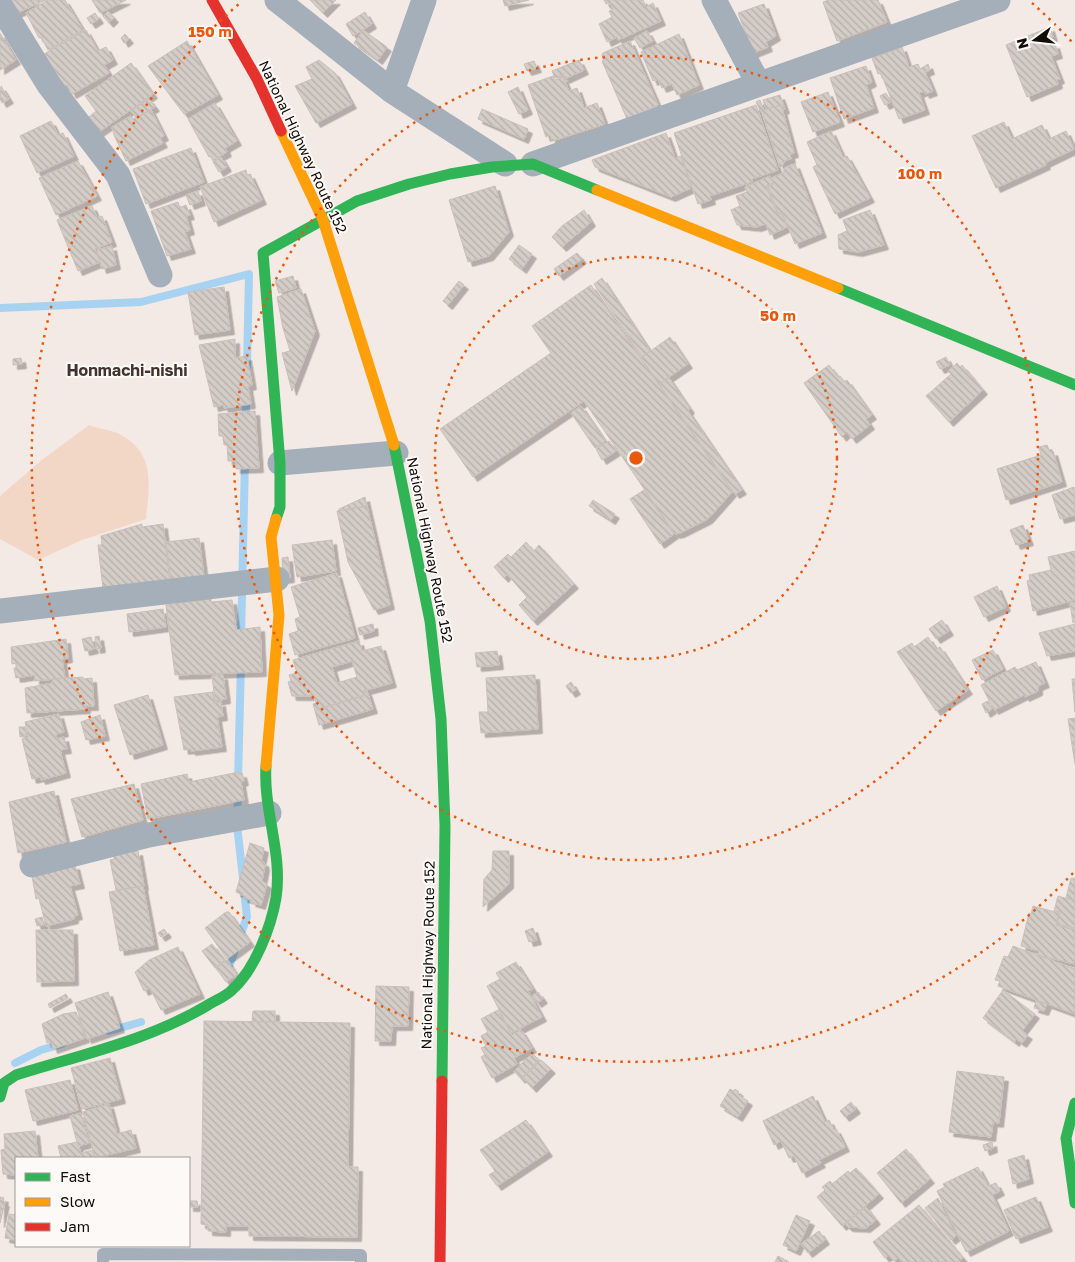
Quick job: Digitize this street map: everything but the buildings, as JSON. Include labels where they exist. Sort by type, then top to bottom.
[{"type":"main road","name":"National Highway Route 152","points":[[212,0],[257,79],[323,220],[396,453],[430,620],[440,720],[445,825],[440,1262]]},
{"type":"main road","points":[[0,1097],[4,1083],[16,1075],[128,1041],[184,1019],[233,990],[257,959],[276,898],[277,849],[265,784],[279,615],[272,537],[280,507],[280,464],[262,253],[369,197],[438,178],[505,164],[533,164],[1075,385]]},
{"type":"main road","points":[[1075,1103],[1066,1138],[1075,1203]]},
{"type":"street","points":[[277,0],[392,91],[505,164]]},
{"type":"street","points":[[392,91],[424,0]]},
{"type":"street","points":[[714,0],[758,83]]},
{"type":"street","points":[[533,164],[758,83],[998,0]]},
{"type":"street","points":[[0,5],[49,85],[118,175],[160,275]]},
{"type":"street","points":[[280,464],[396,453]]},
{"type":"street","points":[[0,611],[277,579]]},
{"type":"street","points":[[32,865],[149,835],[269,813]]},
{"type":"lane","points":[[103,1262],[104,1254],[361,1255],[361,1262]]},
{"type":"shaded area","points":[[89,425],[123,436],[134,444],[141,453],[146,462],[149,484],[146,519],[82,540],[38,560],[0,539],[0,496],[43,459]]},
{"type":"waterway","points":[[0,308],[141,302],[249,274],[247,366]]},
{"type":"waterway","points":[[246,395],[246,421]]},
{"type":"waterway","points":[[241,639],[245,460]]},
{"type":"waterway","points":[[238,781],[241,663]]},
{"type":"waterway","points":[[238,793],[237,825],[243,878]]},
{"type":"waterway","points":[[227,972],[247,917],[244,890]]},
{"type":"waterway","points":[[109,1031],[141,1022]]},
{"type":"waterway","points":[[15,1063],[41,1050],[62,1044]]},
{"type":"traffic: fast","points":[[276,519],[280,507],[280,463],[263,253],[357,201],[409,184],[450,174],[492,167],[533,164],[597,190]]},
{"type":"traffic: fast","points":[[838,288],[1075,385]]},
{"type":"traffic: fast","points":[[394,445],[430,621],[441,719],[445,825],[442,1081]]},
{"type":"traffic: fast","points":[[0,1097],[4,1083],[16,1075],[114,1046],[163,1028],[225,996],[241,981],[261,947],[276,898],[277,865],[267,799],[266,766]]},
{"type":"traffic: fast","points":[[1075,1103],[1066,1138],[1075,1203]]},
{"type":"traffic: slow","points":[[281,131],[323,220],[394,445]]},
{"type":"traffic: slow","points":[[597,190],[838,288]]},
{"type":"traffic: slow","points":[[266,766],[279,615],[271,537],[276,519]]},
{"type":"traffic: jam","points":[[212,0],[257,79],[281,131]]},
{"type":"traffic: jam","points":[[440,1262],[442,1081]]},
{"type":"district","name":"Honmachi-nishi","points":[[127,370]]}]
